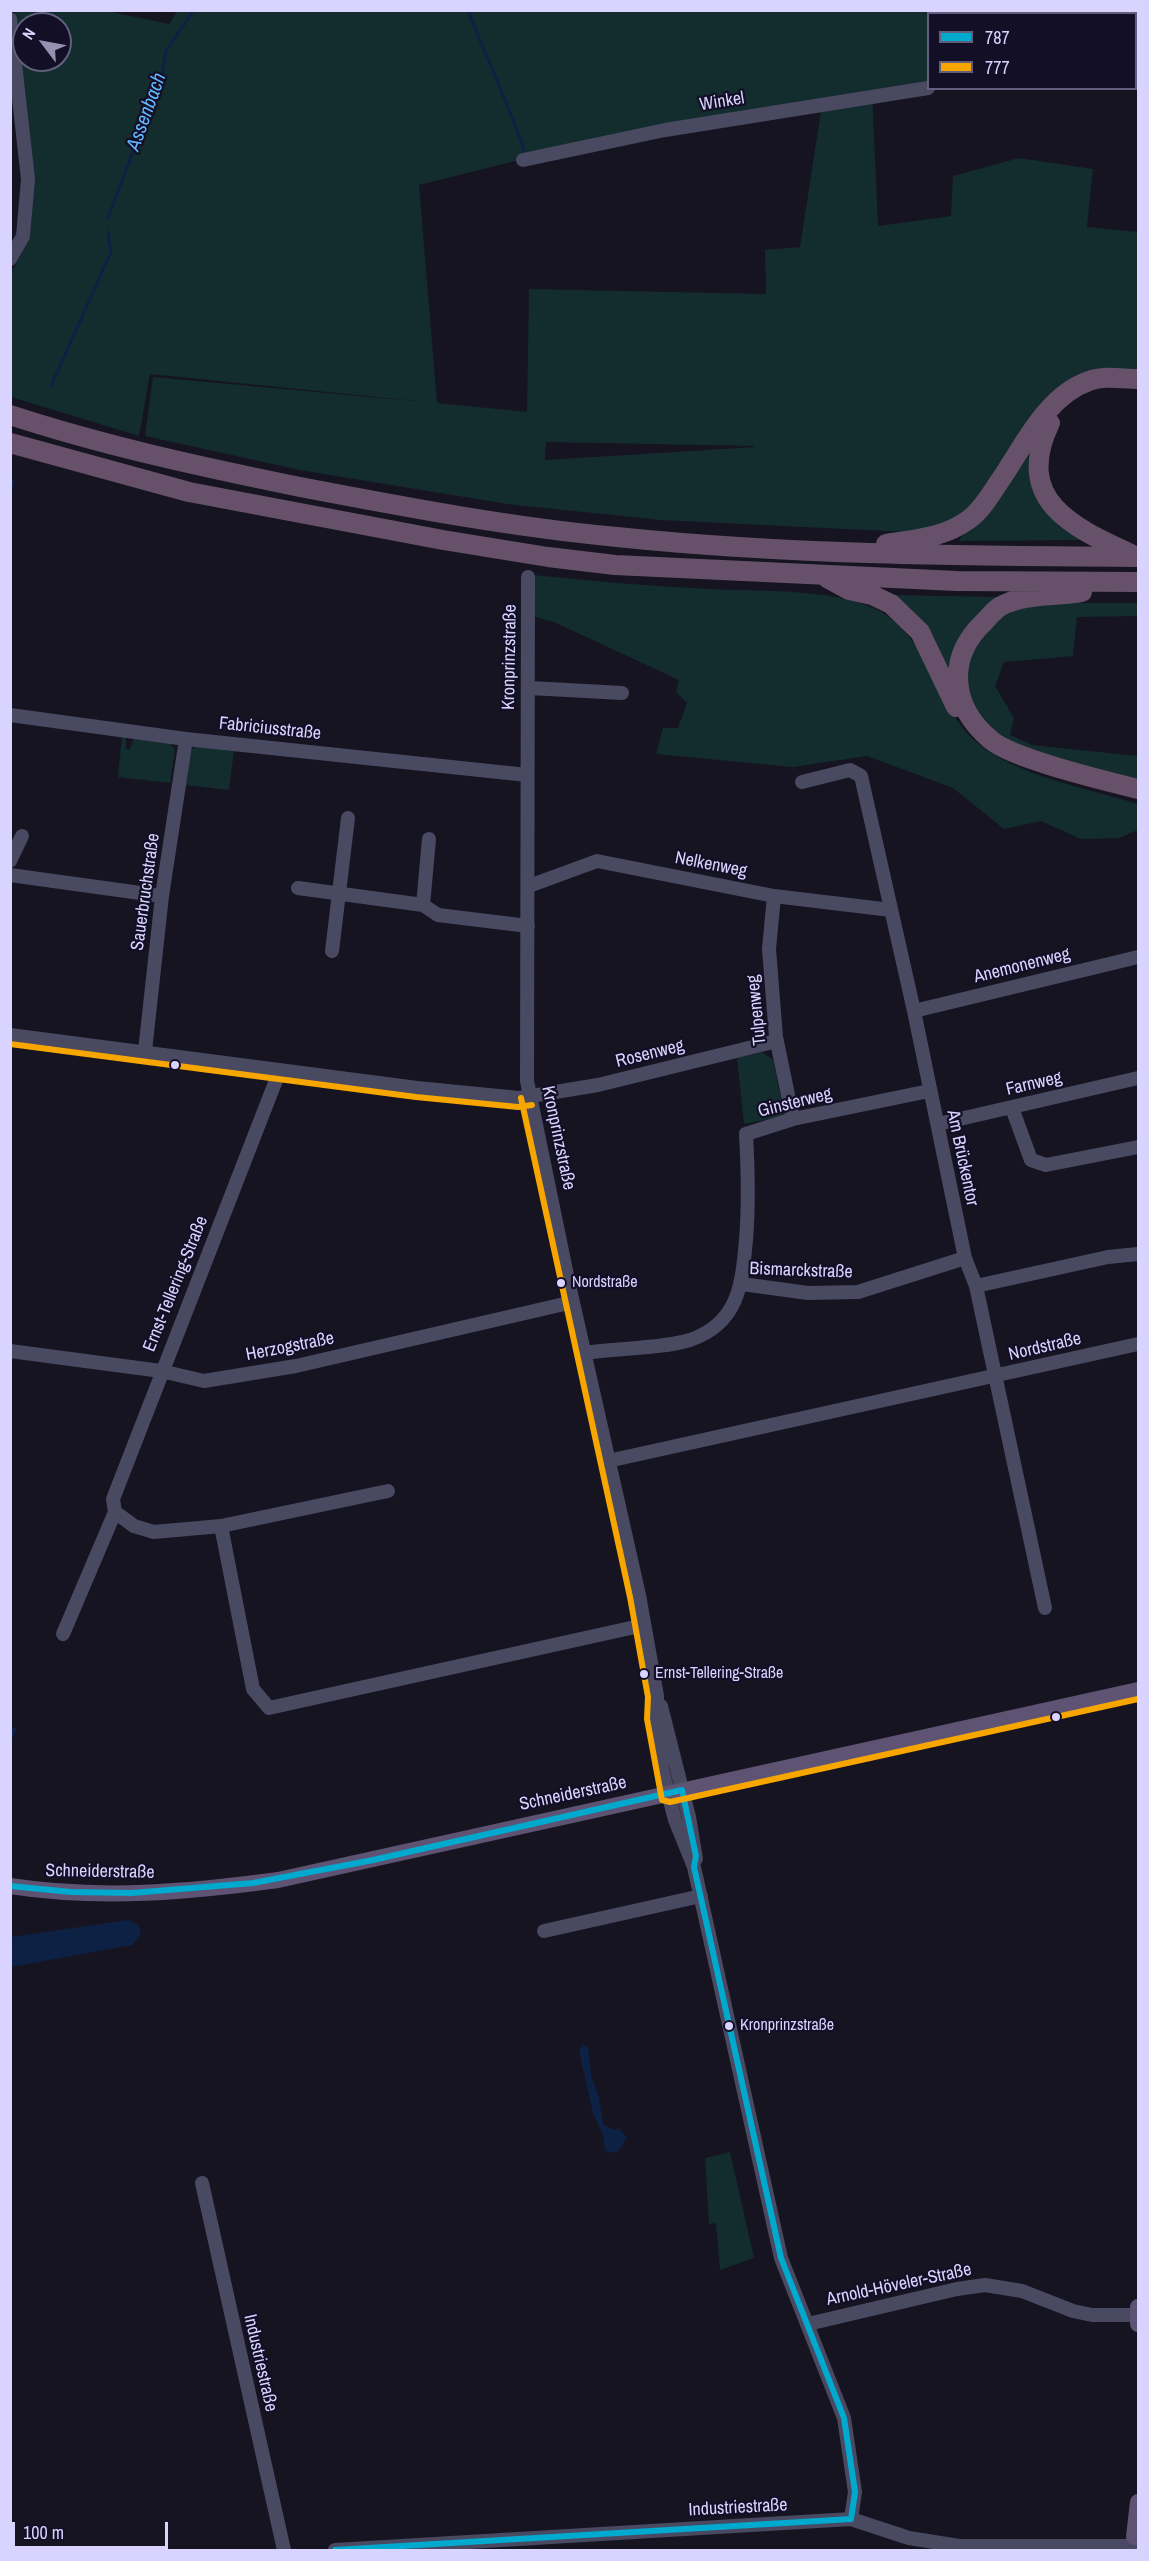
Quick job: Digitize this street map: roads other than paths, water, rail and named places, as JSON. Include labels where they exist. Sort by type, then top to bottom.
[{"type":"highway","points":[[830,552],[931,538],[952,530],[970,519],[985,504],[1049,408],[1067,392],[1089,381],[1110,377],[1138,379]]},
{"type":"highway","points":[[1137,557],[1087,534],[1057,511],[1045,494],[1038,457],[1041,441],[1055,412],[1071,396],[1090,386],[1138,385]]},
{"type":"highway","points":[[10,415],[194,466],[448,516],[515,525],[619,538],[830,552],[1137,557]]},
{"type":"highway","points":[[10,443],[189,492],[548,557],[615,565],[957,581],[1134,582]]},
{"type":"highway","points":[[822,575],[849,590],[872,595],[891,604],[920,632],[964,723],[988,747],[1013,760],[1138,797]]},
{"type":"highway","points":[[1134,582],[1070,594],[1029,597],[1000,606],[972,633],[957,664],[958,690],[970,718],[992,741],[1016,754],[1138,789]]},
{"type":"main road","name":"Schneiderstraße","points":[[10,1886],[118,1894],[190,1891],[278,1880],[1138,1690]]},
{"type":"main road","points":[[1136,2542],[1138,2502]]},
{"type":"street","points":[[10,19],[28,179],[23,236],[10,259]]},
{"type":"street","name":"Winkel","points":[[523,160],[665,130],[927,88]]},
{"type":"street","name":"Kronprinzstraße","points":[[528,577],[530,688],[527,774],[529,886],[527,1023],[530,1096],[644,1625],[657,1695],[665,1716],[675,1791],[696,1856],[694,1867],[769,2211],[781,2258],[844,2418],[855,2492],[851,2519]]},
{"type":"street","points":[[530,688],[622,693]]},
{"type":"street","name":"Fabriciusstraße","points":[[10,715],[186,738],[527,774]]},
{"type":"street","name":"Sauerbruchstraße","points":[[145,1051],[162,896],[186,738]]},
{"type":"street","name":"Am Brückentor","points":[[802,782],[850,770],[859,773],[914,1011],[965,1258],[976,1286],[1045,1608]]},
{"type":"street","points":[[332,951],[348,818]]},
{"type":"street","points":[[10,861],[22,836]]},
{"type":"street","points":[[423,905],[429,839]]},
{"type":"street","name":"Nelkenweg","points":[[529,886],[597,861],[774,896],[891,910]]},
{"type":"street","points":[[10,874],[162,896]]},
{"type":"street","points":[[298,888],[423,905],[438,915],[528,926]]},
{"type":"street","name":"Tulpenweg","points":[[774,896],[769,949],[777,1041],[793,1119]]},
{"type":"street","name":"Anemonenweg","points":[[914,1011],[1138,957]]},
{"type":"street","name":"Rosenweg","points":[[10,1035],[428,1089],[519,1098],[598,1085],[777,1041]]},
{"type":"street","name":"Ernst-Tellering-Straße","points":[[63,1634],[115,1512],[113,1499],[280,1070]]},
{"type":"street","name":"Farnweg","points":[[938,1124],[1138,1078]]},
{"type":"street","name":"Ginsterweg","points":[[742,1284],[750,1194],[746,1134],[793,1119],[929,1091]]},
{"type":"street","points":[[1012,1107],[1030,1160],[1046,1165],[1138,1147]]},
{"type":"street","points":[[976,1286],[1108,1257],[1138,1254]]},
{"type":"street","name":"Bismarckstraße","points":[[585,1353],[688,1340],[704,1333],[726,1317],[742,1284],[808,1293],[858,1292],[965,1258]]},
{"type":"street","name":"Herzogstraße","points":[[10,1351],[161,1371],[204,1381],[284,1368],[573,1302]]},
{"type":"street","name":"Nordstraße","points":[[608,1461],[1138,1344]]},
{"type":"street","points":[[115,1512],[134,1526],[154,1533],[221,1526],[388,1491]]},
{"type":"street","points":[[221,1526],[253,1689],[269,1708],[644,1625]]},
{"type":"street","points":[[544,1931],[700,1896]]},
{"type":"street","name":"Industriestraße","points":[[202,2183],[284,2550]]},
{"type":"street","name":"Arnold-Höveler-Straße","points":[[808,2324],[978,2286],[1003,2286],[1073,2311],[1092,2315],[1138,2316]]},
{"type":"street","name":"Industriestraße","points":[[335,2550],[851,2519],[909,2538],[960,2546],[1136,2542]]},
{"type":"water","points":[[128,1920],[139,1925],[141,1935],[132,1945],[11,1967],[11,1937]]},
{"type":"water","points":[[582,2044],[588,2048],[592,2079],[599,2097],[603,2124],[613,2130],[619,2128],[627,2138],[617,2153],[605,2151],[603,2135],[593,2113],[579,2051]]},
{"type":"waterway","name":"Assenbach","points":[[108,218],[162,74],[166,51],[194,10]]},
{"type":"waterway","points":[[468,10],[524,150]]},
{"type":"waterway","name":"Assenbach","points":[[51,386],[111,252],[108,232]]},
{"type":"waterway","name":"Assenbach","points":[[10,492],[13,481]]},
{"type":"waterway","name":"Assenbach","points":[[10,1728],[15,1730],[10,1740]]},
{"type":"place","name":"Nordstraße","points":[[561,1283]]},
{"type":"place","name":"Ernst-Tellering-Straße","points":[[644,1674]]},
{"type":"place","name":"Kronprinzstraße","points":[[729,2026]]}]
